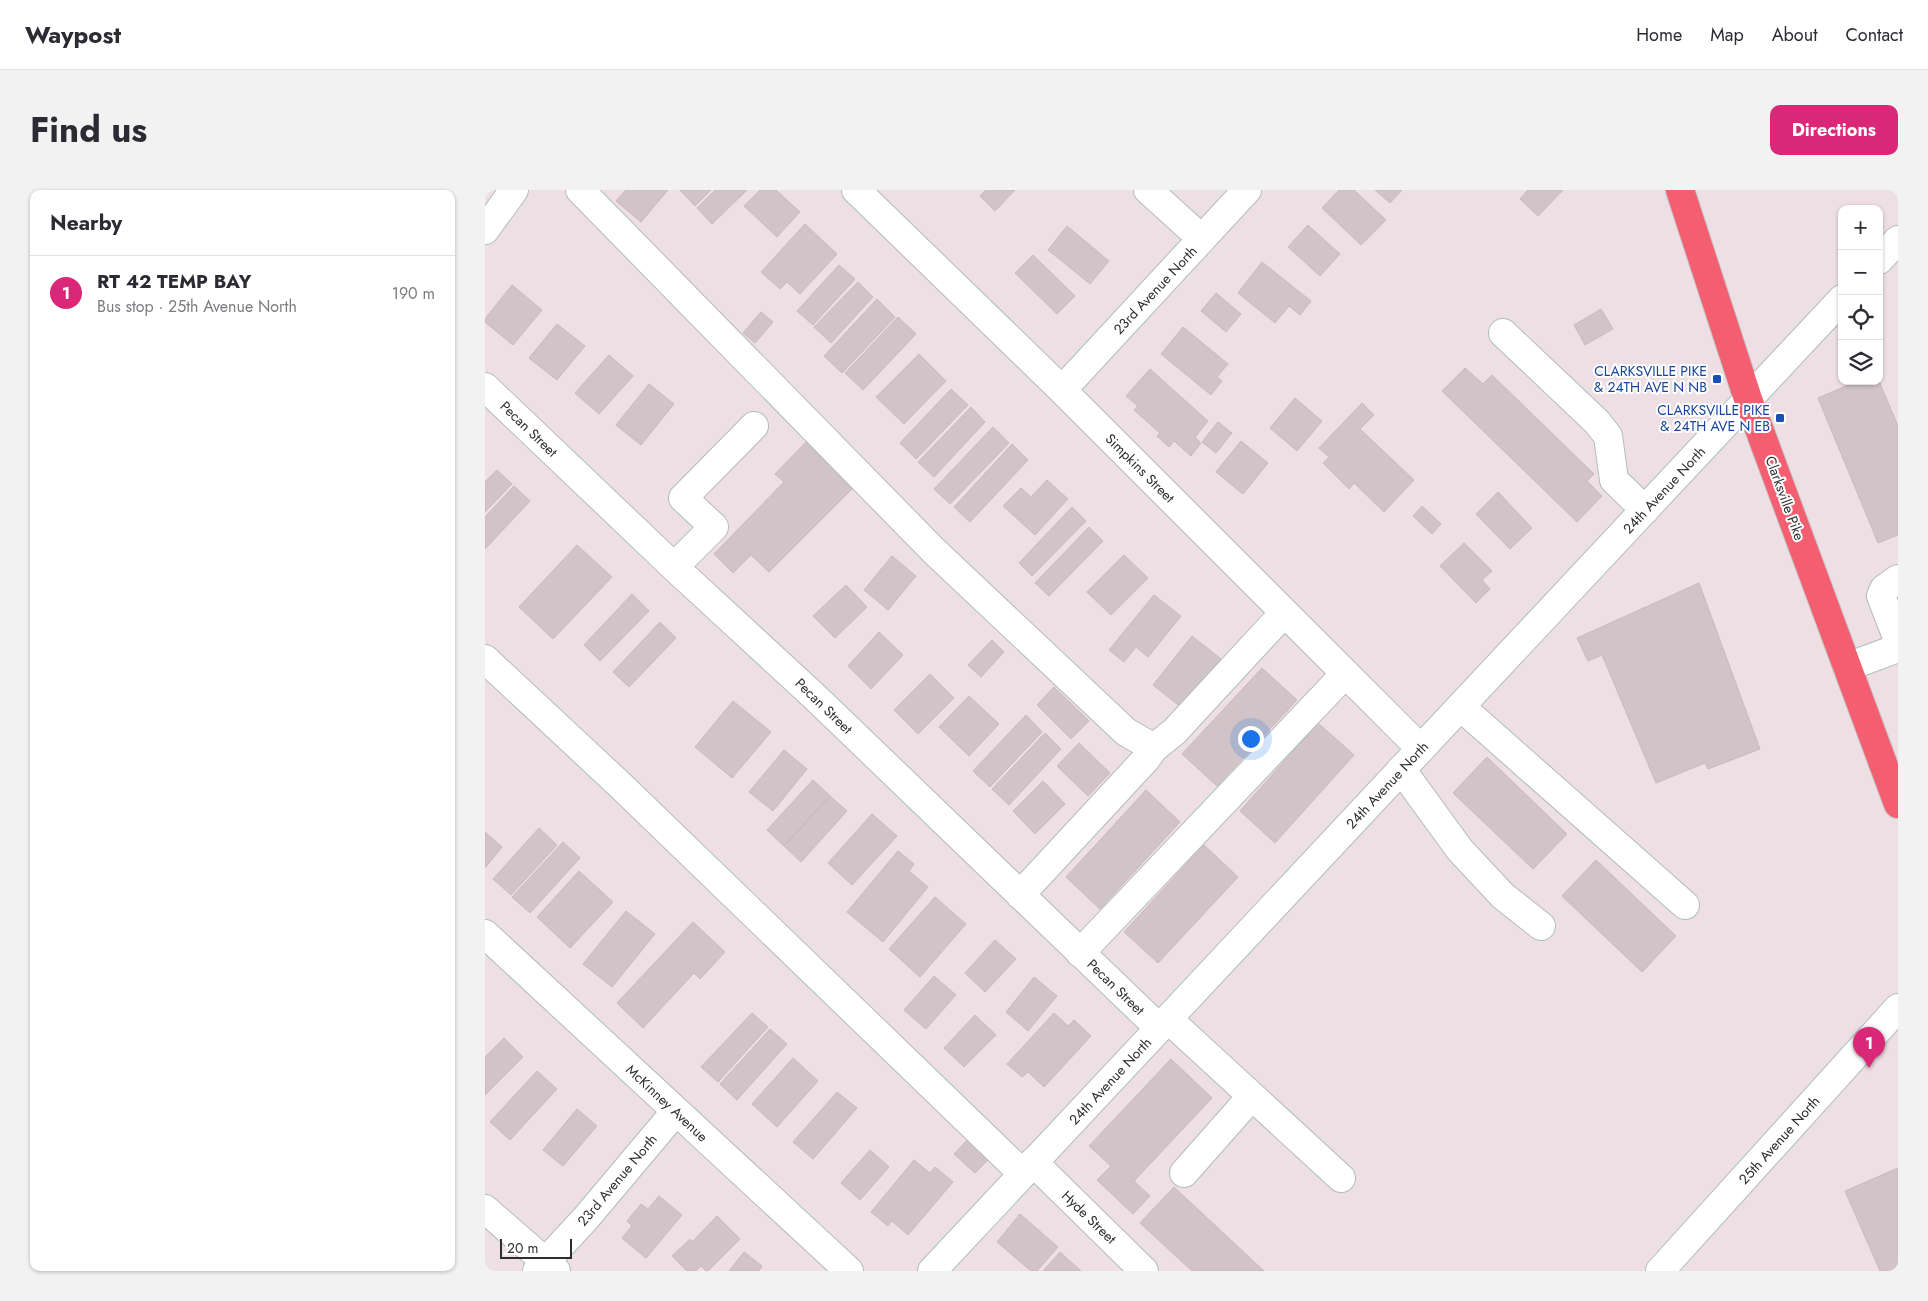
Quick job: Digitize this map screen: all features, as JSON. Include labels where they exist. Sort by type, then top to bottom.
[{"type":"main road","name":"Clarksville Pike","points":[[1680,190],[1747,398],[1898,804]]},
{"type":"street","points":[[485,230],[514,190]]},
{"type":"street","points":[[580,190],[934,551],[1126,732],[1154,748]]},
{"type":"street","name":"Simpkins Street","points":[[856,190],[1062,390],[1421,749]]},
{"type":"street","points":[[1149,190],[1202,240]]},
{"type":"street","name":"23rd Avenue North","points":[[1062,390],[1247,190]]},
{"type":"street","points":[[1883,256],[1898,240]]},
{"type":"street","name":"24th Avenue North","points":[[932,1271],[1401,768],[1461,707],[1645,510],[1747,398],[1838,303]]},
{"type":"street","points":[[1503,333],[1597,422],[1608,436],[1614,480],[1645,510]]},
{"type":"street","name":"Pecan Street","points":[[485,387],[674,567],[816,698],[1080,953],[1252,1096],[1341,1178]]},
{"type":"street","points":[[674,567],[714,527],[683,498],[753,426]]},
{"type":"street","points":[[1898,579],[1884,590],[1881,596],[1898,640]]},
{"type":"street","points":[[1020,896],[1147,759],[1154,748],[1175,732],[1284,614]]},
{"type":"street","points":[[1847,666],[1898,648]]},
{"type":"street","name":"Hyde Street","points":[[485,659],[1028,1168],[1144,1271]]},
{"type":"street","points":[[1080,953],[1345,674]]},
{"type":"street","points":[[1461,707],[1685,904]]},
{"type":"street","points":[[1401,768],[1460,850],[1503,896],[1541,926]]},
{"type":"street","name":"McKinney Avenue","points":[[485,934],[849,1271]]},
{"type":"street","name":"25th Avenue North","points":[[1660,1271],[1898,1008]]},
{"type":"street","points":[[1184,1173],[1252,1096]]},
{"type":"street","name":"23rd Avenue North","points":[[546,1268],[676,1111]]},
{"type":"street","points":[[485,1209],[546,1268]]},
{"type":"building","points":[[626,190],[668,190],[641,222],[616,201]]},
{"type":"building","points":[[680,190],[711,190],[695,206]]},
{"type":"building","points":[[715,190],[747,190],[712,224],[697,208]]},
{"type":"building","points":[[760,190],[776,190],[800,212],[777,237],[744,206]]},
{"type":"building","points":[[986,190],[1015,190],[995,211],[980,196]]},
{"type":"building","points":[[1339,190],[1354,190],[1386,220],[1361,245],[1322,208]]},
{"type":"building","points":[[1375,190],[1402,190],[1390,203]]},
{"type":"building","points":[[1528,190],[1563,190],[1538,216],[1520,199]]},
{"type":"building","points":[[805,224],[837,254],[800,294],[787,282],[780,289],[761,272]]},
{"type":"building","points":[[1308,225],[1340,254],[1320,276],[1288,247]]},
{"type":"building","points":[[1067,226],[1109,261],[1090,284],[1048,250]]},
{"type":"building","points":[[1033,255],[1075,296],[1057,314],[1015,273]]},
{"type":"building","points":[[1262,262],[1311,301],[1300,315],[1289,306],[1275,323],[1238,293]]},
{"type":"building","points":[[839,265],[855,279],[813,325],[797,311]]},
{"type":"building","points":[[858,282],[873,297],[831,343],[814,327]]},
{"type":"building","points":[[512,285],[542,310],[513,345],[485,322],[485,319]]},
{"type":"building","points":[[1216,293],[1241,314],[1226,332],[1201,311]]},
{"type":"building","points":[[877,299],[895,317],[842,373],[824,356]]},
{"type":"building","points":[[1601,309],[1613,329],[1585,345],[1574,325]]},
{"type":"building","points":[[761,312],[773,322],[755,343],[743,333]]},
{"type":"building","points":[[898,317],[916,334],[863,390],[845,373]]},
{"type":"building","points":[[557,324],[585,346],[557,380],[529,358]]},
{"type":"building","points":[[1183,327],[1228,364],[1217,377],[1222,381],[1211,395],[1161,354]]},
{"type":"building","points":[[919,354],[946,381],[904,424],[876,397]]},
{"type":"building","points":[[609,355],[633,376],[599,414],[575,393]]},
{"type":"building","points":[[1465,368],[1483,384],[1492,375],[1594,474],[1587,481],[1602,496],[1577,522],[1442,391]]},
{"type":"building","points":[[1150,369],[1208,421],[1195,437],[1201,443],[1191,456],[1174,441],[1169,447],[1157,436],[1160,433],[1134,410],[1138,406],[1126,396]]},
{"type":"building","points":[[649,384],[674,404],[641,445],[616,425]]},
{"type":"building","points":[[1849,385],[1881,385],[1898,426],[1898,535],[1878,543],[1818,398]]},
{"type":"building","points":[[951,389],[968,405],[916,459],[900,443]]},
{"type":"building","points":[[1295,398],[1322,421],[1297,451],[1270,428]]},
{"type":"building","points":[[1362,403],[1374,415],[1360,429],[1414,480],[1384,512],[1354,483],[1349,489],[1323,463],[1329,457],[1319,448]]},
{"type":"building","points":[[971,407],[985,422],[934,477],[918,462]]},
{"type":"building","points":[[1218,422],[1232,433],[1216,453],[1202,442]]},
{"type":"building","points":[[993,427],[1009,443],[950,504],[934,489]]},
{"type":"building","points":[[810,438],[857,484],[769,572],[751,555],[733,573],[714,554],[784,482],[775,474]]},
{"type":"building","points":[[1241,441],[1268,463],[1243,494],[1216,472]]},
{"type":"building","points":[[1012,444],[1028,460],[970,522],[954,507]]},
{"type":"building","points":[[497,470],[512,484],[485,512],[485,482]]},
{"type":"building","points":[[1047,480],[1068,499],[1035,535],[1003,506],[1021,488],[1031,497]]},
{"type":"building","points":[[514,486],[530,501],[485,549],[485,517]]},
{"type":"building","points":[[1498,492],[1532,528],[1510,549],[1476,514]]},
{"type":"building","points":[[1422,506],[1441,524],[1432,534],[1413,516]]},
{"type":"building","points":[[1072,507],[1086,521],[1032,576],[1019,563]]},
{"type":"building","points":[[1089,527],[1103,541],[1049,596],[1035,583]]},
{"type":"building","points":[[1464,543],[1492,571],[1482,580],[1490,589],[1476,603],[1440,566]]},
{"type":"building","points":[[577,545],[612,577],[553,639],[519,607]]},
{"type":"building","points":[[1124,555],[1148,578],[1111,615],[1087,592]]},
{"type":"building","points":[[892,556],[916,576],[888,610],[864,590]]},
{"type":"building","points":[[1699,583],[1760,749],[1708,769],[1705,763],[1656,783],[1602,655],[1588,661],[1577,638]]},
{"type":"building","points":[[846,585],[867,607],[835,638],[813,616]]},
{"type":"building","points":[[632,594],[649,611],[600,661],[584,645]]},
{"type":"building","points":[[1154,595],[1181,616],[1148,657],[1136,647],[1124,662],[1109,650]]},
{"type":"building","points":[[660,622],[676,638],[629,687],[613,672]]},
{"type":"building","points":[[879,632],[903,655],[871,689],[848,666]]},
{"type":"building","points":[[1192,636],[1221,659],[1182,708],[1153,685]]},
{"type":"building","points":[[992,640],[1004,652],[981,677],[968,665]]},
{"type":"building","points":[[1262,668],[1297,700],[1217,786],[1182,754]]},
{"type":"building","points":[[930,674],[954,698],[918,734],[894,710]]},
{"type":"building","points":[[1054,687],[1089,721],[1071,739],[1037,705]]},
{"type":"building","points":[[969,696],[999,724],[969,756],[939,727]]},
{"type":"building","points":[[733,701],[771,732],[732,778],[695,747]]},
{"type":"building","points":[[1026,715],[1042,732],[990,787],[973,771]]},
{"type":"building","points":[[1318,723],[1354,755],[1275,843],[1240,811]]},
{"type":"building","points":[[1045,733],[1061,749],[1009,805],[992,789]]},
{"type":"building","points":[[1079,743],[1110,773],[1088,796],[1057,766]]},
{"type":"building","points":[[784,750],[807,769],[773,811],[749,792]]},
{"type":"building","points":[[1487,757],[1567,834],[1533,869],[1453,793]]},
{"type":"building","points":[[813,780],[830,796],[784,846],[767,830]]},
{"type":"building","points":[[1043,781],[1065,804],[1035,834],[1013,811]]},
{"type":"building","points":[[1146,790],[1180,822],[1100,909],[1066,877]]},
{"type":"building","points":[[830,796],[847,811],[801,862],[784,846]]},
{"type":"building","points":[[872,814],[897,836],[852,885],[828,863]]},
{"type":"building","points":[[539,828],[557,845],[511,895],[493,879]]},
{"type":"building","points":[[485,832],[502,847],[485,868]]},
{"type":"building","points":[[563,842],[580,858],[530,913],[512,897]]},
{"type":"building","points":[[1204,845],[1238,877],[1158,963],[1124,932]]},
{"type":"building","points":[[898,851],[914,864],[909,871],[928,887],[883,942],[847,912]]},
{"type":"building","points":[[1596,860],[1676,936],[1642,972],[1562,896]]},
{"type":"building","points":[[579,871],[613,902],[570,948],[537,917]]},
{"type":"building","points":[[935,897],[966,924],[920,977],[889,949]]},
{"type":"building","points":[[626,911],[655,934],[612,987],[583,964]]},
{"type":"building","points":[[693,922],[725,952],[700,979],[694,973],[643,1028],[617,1003]]},
{"type":"building","points":[[995,940],[1016,959],[985,992],[965,973]]},
{"type":"building","points":[[934,976],[956,995],[926,1029],[904,1010]]},
{"type":"building","points":[[1034,977],[1057,996],[1028,1031],[1006,1012]]},
{"type":"building","points":[[752,1013],[768,1027],[718,1082],[701,1067]]},
{"type":"building","points":[[1054,1013],[1068,1026],[1074,1020],[1091,1036],[1044,1087],[1028,1072],[1022,1077],[1007,1064]]},
{"type":"building","points":[[975,1015],[996,1035],[964,1067],[944,1048]]},
{"type":"building","points":[[770,1029],[787,1044],[737,1100],[720,1084]]},
{"type":"building","points":[[504,1038],[523,1057],[485,1095],[485,1057]]},
{"type":"building","points":[[793,1058],[818,1081],[777,1127],[752,1104]]},
{"type":"building","points":[[1171,1059],[1212,1098],[1134,1181],[1150,1196],[1133,1214],[1097,1180],[1111,1166],[1089,1146]]},
{"type":"building","points":[[537,1071],[557,1089],[510,1140],[490,1122]]},
{"type":"building","points":[[837,1092],[857,1108],[813,1159],[793,1142]]},
{"type":"building","points":[[577,1109],[597,1126],[563,1166],[543,1150]]},
{"type":"building","points":[[971,1136],[992,1156],[975,1173],[954,1154]]},
{"type":"building","points":[[870,1150],[889,1167],[860,1200],[841,1183]]},
{"type":"building","points":[[914,1160],[930,1173],[935,1167],[953,1182],[908,1235],[892,1221],[888,1226],[871,1212]]},
{"type":"building","points":[[1898,1168],[1898,1271],[1880,1271],[1845,1191]]},
{"type":"building","points":[[1174,1187],[1264,1271],[1192,1271],[1140,1223]]},
{"type":"building","points":[[659,1196],[682,1215],[646,1258],[622,1238],[632,1226],[627,1221],[641,1204],[648,1209]]},
{"type":"building","points":[[1020,1214],[1058,1247],[1037,1271],[1031,1271],[997,1242]]},
{"type":"building","points":[[717,1216],[740,1239],[708,1271],[701,1266],[696,1271],[687,1271],[672,1256],[690,1239],[692,1242]]},
{"type":"building","points":[[744,1252],[762,1266],[759,1271],[729,1271]]},
{"type":"building","points":[[1060,1252],[1081,1271],[1043,1271]]},
{"type":"place","name":"CLARKSVILLE PIKE & 24TH AVE N NB","points":[[1717,379]]},
{"type":"place","name":"CLARKSVILLE PIKE & 24TH AVE N EB","points":[[1780,418]]},
{"type":"place","name":"RT 42 TEMP BAY","points":[[1869,1068]]}]
